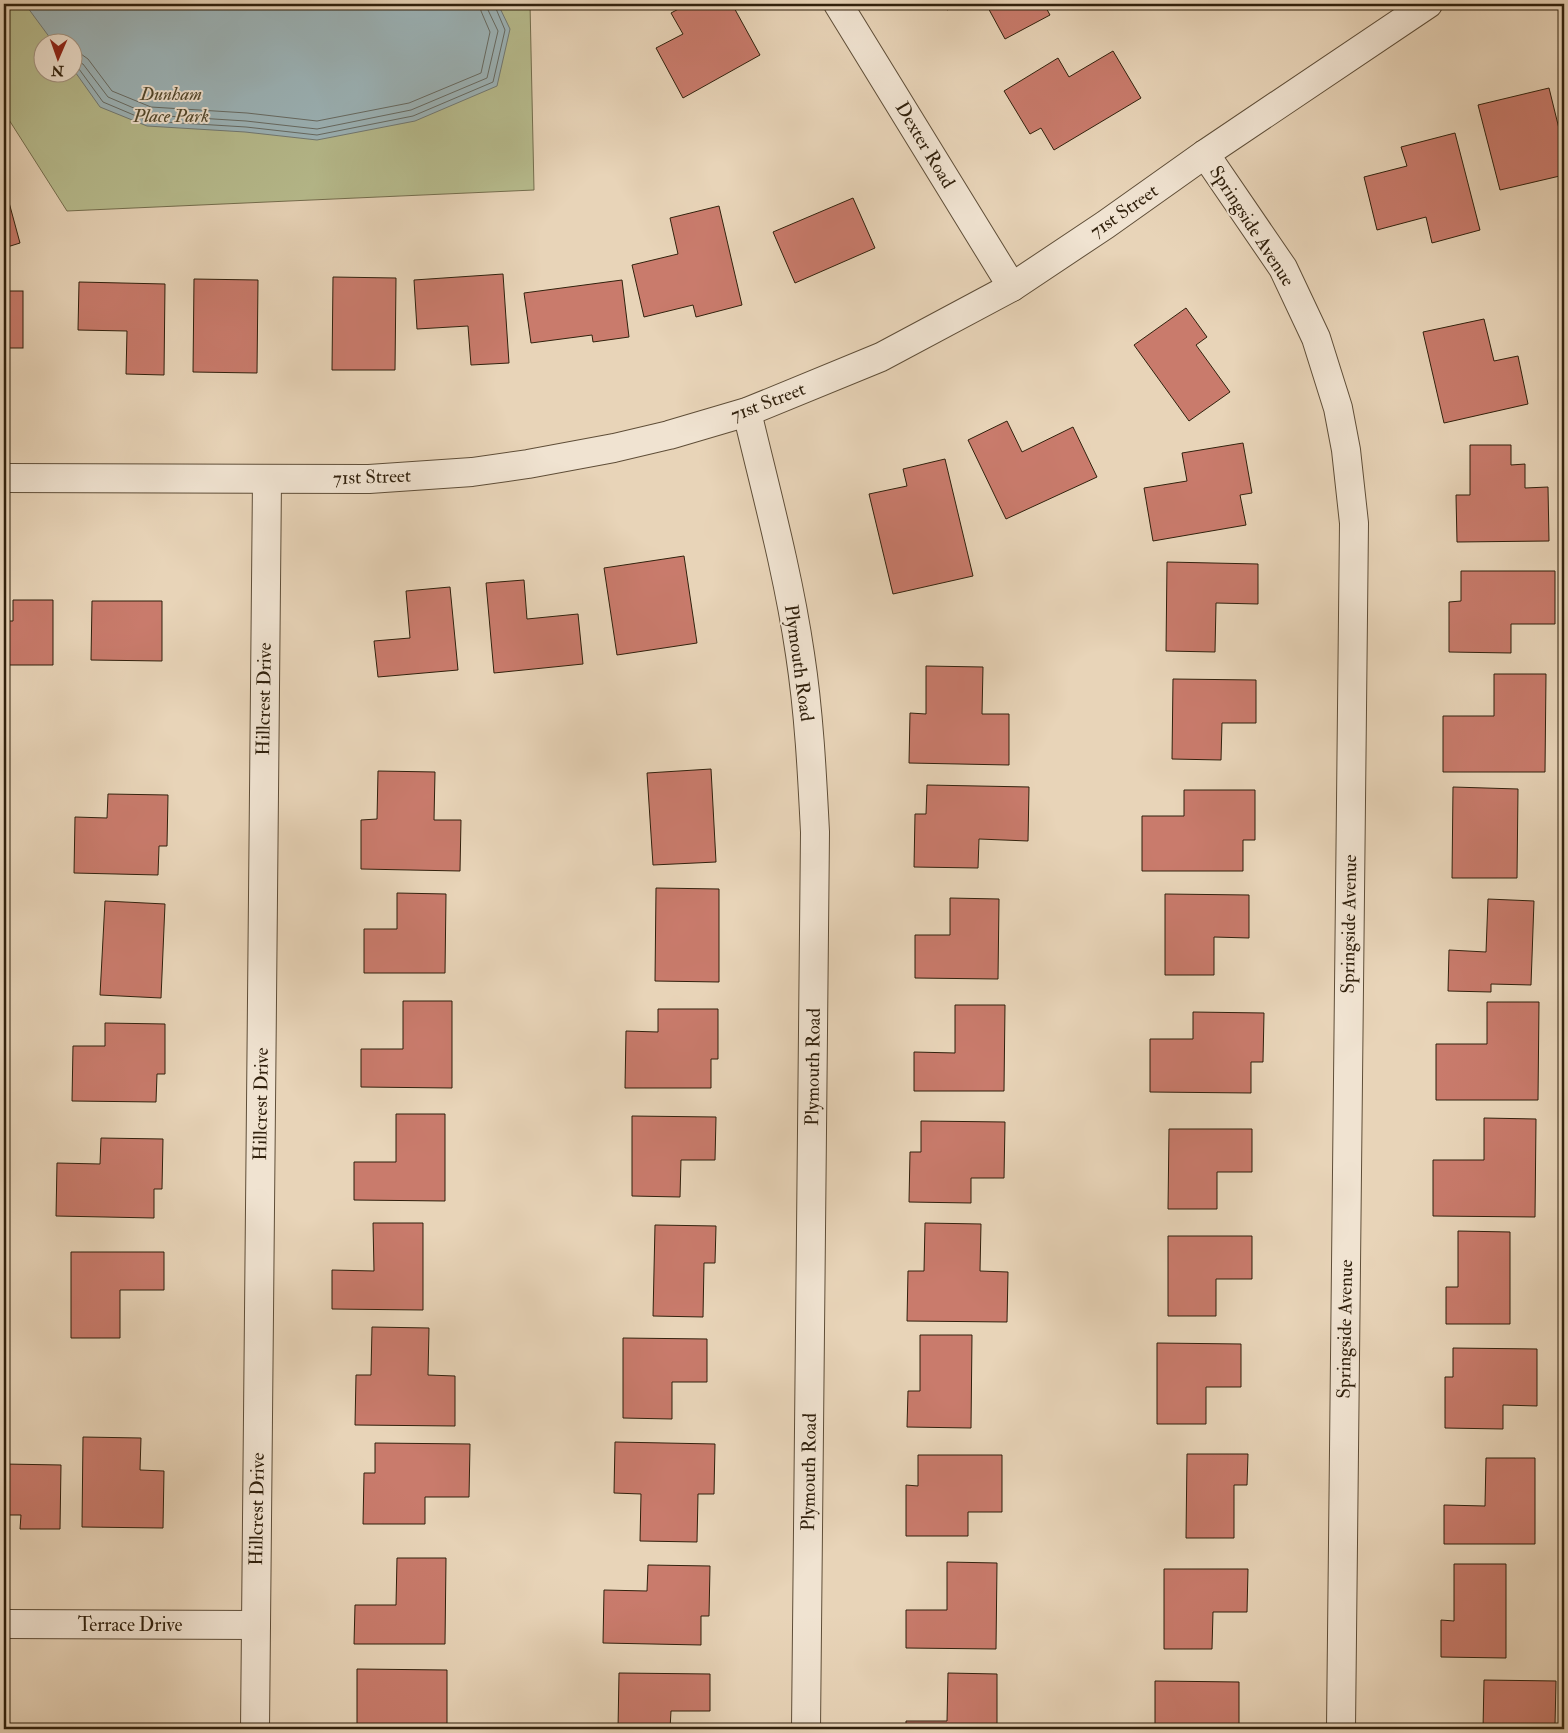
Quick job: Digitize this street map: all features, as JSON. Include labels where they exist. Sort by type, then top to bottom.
[{"type":"street","name":"Dexter Road","points":[[838,4],[1012,287]]},
{"type":"street","name":"71st Street","points":[[4,478],[369,479],[472,472],[614,448],[669,435],[747,412],[881,357],[1012,287],[1428,4]]},
{"type":"street","name":"Springside Avenue","points":[[1205,154],[1284,268],[1316,338],[1339,416],[1346,450],[1354,524],[1341,1729]]},
{"type":"street","name":"Plymouth Road","points":[[747,412],[786,577],[800,654],[810,740],[815,832],[806,1729]]},
{"type":"street","name":"Hillcrest Drive","points":[[255,1729],[266,480]]},
{"type":"street","name":"Terrace Drive","points":[[4,1624],[256,1625]]},
{"type":"green space","name":"Dunham Place Park","points":[[4,4],[530,4],[534,190],[67,211],[4,112]]},
{"type":"water","points":[[25,4],[498,4],[510,29],[497,86],[415,121],[317,140],[245,132],[147,126],[100,107],[82,82],[82,32],[46,32]]},
{"type":"building","points":[[600,4],[614,4],[603,9]]},
{"type":"building","points":[[688,4],[732,4],[760,55],[683,98],[656,48],[683,34],[671,13]]},
{"type":"building","points":[[944,4],[959,4],[947,10]]},
{"type":"building","points":[[986,4],[1044,4],[1050,15],[1005,39]]},
{"type":"building","points":[[1113,51],[1141,98],[1054,150],[1041,128],[1030,134],[1004,91],[1058,58],[1069,77]]},
{"type":"building","points":[[1549,88],[1564,149],[1564,175],[1500,190],[1478,105]]},
{"type":"building","points":[[1455,133],[1480,230],[1432,243],[1426,217],[1377,230],[1364,177],[1407,166],[1401,147]]},
{"type":"building","points":[[4,184],[20,243],[4,248]]},
{"type":"building","points":[[853,198],[875,248],[795,283],[773,232]]},
{"type":"building","points":[[719,206],[742,305],[696,317],[693,305],[644,317],[632,265],[678,254],[670,218]]},
{"type":"building","points":[[503,274],[509,363],[471,365],[468,326],[417,329],[414,280]]},
{"type":"building","points":[[333,277],[396,278],[395,370],[332,370]]},
{"type":"building","points":[[194,279],[258,280],[257,373],[193,372]]},
{"type":"building","points":[[622,280],[629,337],[593,342],[592,335],[531,343],[524,293]]},
{"type":"building","points":[[79,282],[165,284],[164,375],[126,374],[127,331],[78,330]]},
{"type":"building","points":[[4,291],[23,291],[23,348],[4,348]]},
{"type":"building","points":[[1186,308],[1207,337],[1196,345],[1230,392],[1189,421],[1134,345]]},
{"type":"building","points":[[1484,319],[1494,361],[1518,356],[1528,404],[1444,423],[1423,332]]},
{"type":"building","points":[[1007,421],[1022,452],[1073,427],[1097,477],[1006,519],[968,440]]},
{"type":"building","points":[[1243,443],[1252,493],[1240,495],[1246,525],[1153,541],[1144,488],[1187,481],[1182,453]]},
{"type":"building","points":[[1470,445],[1511,445],[1511,465],[1525,464],[1525,488],[1548,487],[1549,541],[1457,542],[1456,495],[1470,495]]},
{"type":"building","points":[[945,459],[973,576],[893,594],[869,494],[907,486],[903,469]]},
{"type":"building","points":[[684,556],[697,643],[617,655],[604,568]]},
{"type":"building","points":[[1167,562],[1258,564],[1258,604],[1216,603],[1215,652],[1166,651]]},
{"type":"building","points":[[1461,571],[1555,571],[1555,624],[1511,624],[1511,653],[1449,652],[1449,602],[1461,601]]},
{"type":"building","points":[[524,580],[527,619],[578,614],[583,664],[494,673],[486,583]]},
{"type":"building","points":[[450,587],[458,670],[378,677],[374,641],[410,638],[406,591]]},
{"type":"building","points":[[13,600],[53,600],[53,665],[4,665],[4,621],[13,621]]},
{"type":"building","points":[[92,601],[162,601],[162,661],[91,660]]},
{"type":"building","points":[[926,666],[983,667],[982,714],[1009,714],[1009,765],[909,763],[910,713],[926,714]]},
{"type":"building","points":[[1494,674],[1546,674],[1545,772],[1443,772],[1443,716],[1494,716]]},
{"type":"building","points":[[1173,679],[1256,680],[1256,723],[1222,723],[1221,760],[1172,759]]},
{"type":"building","points":[[711,769],[716,862],[653,865],[647,773]]},
{"type":"building","points":[[378,771],[435,772],[434,820],[461,820],[460,871],[361,869],[361,820],[377,819]]},
{"type":"building","points":[[927,785],[1029,787],[1028,841],[979,839],[978,868],[914,867],[915,814],[926,814]]},
{"type":"building","points":[[1453,787],[1518,789],[1517,878],[1452,878]]},
{"type":"building","points":[[1184,790],[1255,790],[1255,840],[1243,840],[1243,871],[1142,871],[1142,816],[1184,816]]},
{"type":"building","points":[[108,794],[168,795],[167,846],[159,846],[158,875],[74,873],[75,817],[107,818]]},
{"type":"building","points":[[656,888],[719,889],[719,982],[655,981]]},
{"type":"building","points":[[397,893],[446,894],[445,973],[364,973],[364,929],[397,929]]},
{"type":"building","points":[[1165,894],[1249,895],[1249,938],[1214,937],[1214,975],[1165,975]]},
{"type":"building","points":[[950,898],[999,899],[998,979],[915,978],[915,935],[950,935]]},
{"type":"building","points":[[1488,899],[1534,901],[1531,985],[1491,984],[1491,992],[1448,991],[1449,950],[1486,952]]},
{"type":"building","points":[[105,901],[165,904],[161,998],[100,995]]},
{"type":"building","points":[[403,1001],[452,1001],[452,1088],[361,1087],[361,1049],[403,1049]]},
{"type":"building","points":[[1487,1002],[1539,1002],[1538,1100],[1436,1100],[1436,1044],[1487,1044]]},
{"type":"building","points":[[955,1005],[1005,1005],[1004,1091],[914,1091],[914,1052],[955,1053]]},
{"type":"building","points":[[658,1009],[718,1009],[718,1059],[711,1059],[711,1088],[625,1088],[626,1031],[658,1032]]},
{"type":"building","points":[[1193,1012],[1264,1013],[1263,1062],[1251,1062],[1251,1093],[1150,1092],[1150,1039],[1193,1039]]},
{"type":"building","points":[[105,1023],[165,1024],[165,1074],[157,1074],[156,1102],[72,1101],[73,1046],[105,1046]]},
{"type":"building","points":[[396,1114],[445,1114],[445,1201],[354,1200],[354,1162],[396,1162]]},
{"type":"building","points":[[632,1116],[716,1117],[715,1160],[681,1160],[680,1197],[632,1196]]},
{"type":"building","points":[[1484,1118],[1536,1119],[1535,1217],[1433,1216],[1433,1160],[1484,1160]]},
{"type":"building","points":[[921,1121],[1005,1122],[1004,1178],[971,1178],[971,1203],[909,1202],[910,1152],[921,1152]]},
{"type":"building","points":[[1169,1129],[1252,1129],[1252,1172],[1217,1172],[1217,1209],[1168,1209]]},
{"type":"building","points":[[101,1138],[163,1139],[162,1189],[154,1189],[154,1218],[56,1216],[57,1163],[100,1164]]},
{"type":"building","points":[[373,1223],[423,1223],[423,1310],[332,1309],[332,1270],[374,1271]]},
{"type":"building","points":[[925,1223],[981,1224],[980,1271],[1008,1272],[1007,1322],[907,1321],[908,1271],[924,1271]]},
{"type":"building","points":[[655,1225],[716,1226],[715,1263],[704,1263],[703,1317],[653,1316]]},
{"type":"building","points":[[1458,1231],[1510,1232],[1510,1324],[1446,1324],[1446,1287],[1458,1287]]},
{"type":"building","points":[[1168,1236],[1252,1236],[1252,1279],[1216,1279],[1216,1316],[1168,1316]]},
{"type":"building","points":[[71,1252],[164,1252],[164,1290],[120,1290],[120,1338],[71,1338]]},
{"type":"building","points":[[372,1327],[429,1328],[428,1375],[455,1376],[455,1426],[355,1425],[356,1375],[371,1375]]},
{"type":"building","points":[[920,1335],[972,1335],[971,1428],[907,1427],[908,1391],[920,1391]]},
{"type":"building","points":[[623,1338],[707,1339],[707,1382],[672,1382],[672,1419],[623,1418]]},
{"type":"building","points":[[1157,1343],[1241,1344],[1241,1387],[1206,1387],[1206,1424],[1157,1424]]},
{"type":"building","points":[[1453,1348],[1537,1349],[1537,1406],[1503,1405],[1503,1429],[1445,1428],[1445,1377],[1453,1377]]},
{"type":"building","points":[[83,1437],[141,1438],[140,1470],[164,1471],[163,1528],[82,1527]]},
{"type":"building","points":[[615,1442],[715,1444],[714,1494],[698,1494],[697,1542],[640,1541],[641,1494],[614,1493]]},
{"type":"building","points":[[375,1443],[470,1444],[469,1497],[425,1497],[425,1524],[363,1524],[364,1473],[375,1473]]},
{"type":"building","points":[[1187,1454],[1248,1454],[1247,1485],[1234,1485],[1234,1538],[1186,1538]]},
{"type":"building","points":[[918,1455],[1002,1455],[1002,1512],[968,1512],[968,1536],[906,1536],[906,1485],[918,1486]]},
{"type":"building","points":[[1486,1458],[1535,1458],[1535,1544],[1444,1544],[1444,1505],[1485,1506]]},
{"type":"building","points":[[4,1464],[61,1465],[60,1529],[20,1529],[21,1515],[4,1515]]},
{"type":"building","points":[[397,1558],[446,1558],[445,1644],[354,1644],[355,1605],[396,1605]]},
{"type":"building","points":[[947,1562],[997,1563],[996,1649],[906,1648],[906,1610],[947,1610]]},
{"type":"building","points":[[1454,1564],[1506,1564],[1506,1658],[1441,1657],[1441,1620],[1454,1621]]},
{"type":"building","points":[[648,1565],[710,1566],[709,1616],[701,1616],[701,1645],[603,1643],[604,1590],[647,1591]]},
{"type":"building","points":[[1164,1569],[1248,1569],[1247,1612],[1213,1612],[1212,1649],[1164,1649]]},
{"type":"building","points":[[357,1669],[447,1670],[447,1729],[357,1729]]},
{"type":"building","points":[[619,1673],[710,1674],[710,1711],[671,1711],[670,1729],[618,1729]]},
{"type":"building","points":[[948,1673],[997,1674],[997,1729],[906,1729],[906,1721],[947,1721]]},
{"type":"building","points":[[1484,1680],[1556,1681],[1555,1725],[1530,1725],[1530,1729],[1483,1729]]},
{"type":"building","points":[[1155,1681],[1239,1682],[1239,1725],[1204,1724],[1204,1729],[1155,1729]]},
{"type":"building","points":[[82,1727],[122,1729],[82,1729]]}]
